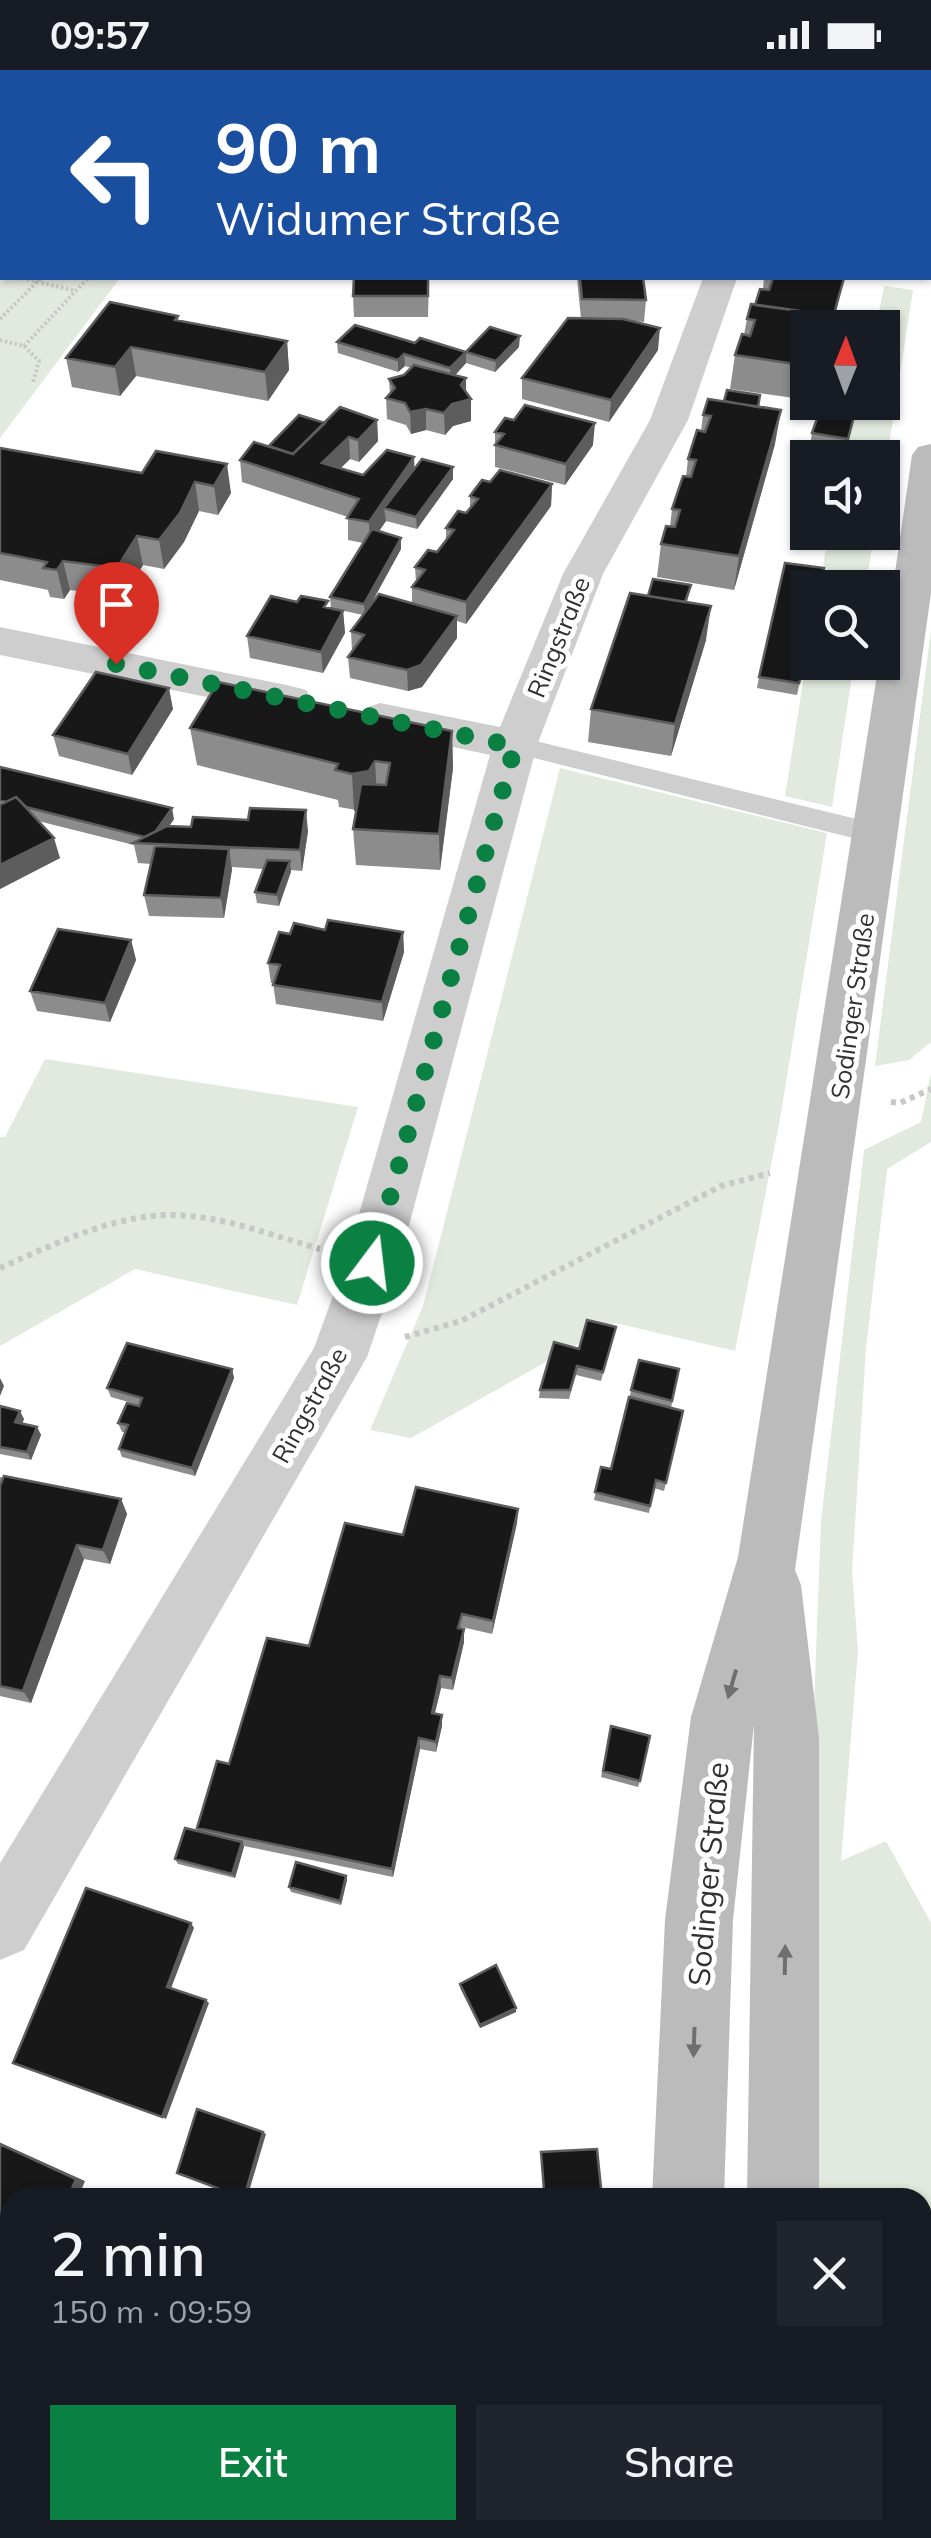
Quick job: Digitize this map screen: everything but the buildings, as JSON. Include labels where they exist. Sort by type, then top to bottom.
[{"type":"main road","name":"Sodinger Straße","points":[[688,2188],[699,1920],[723,1717],[768,1557],[878,834],[931,455]]},
{"type":"main road","name":"Sodinger Straße","points":[[768,1557],[787,1738],[783,2188]]},
{"type":"street","name":"Ringstraße","points":[[0,1926],[340,1357],[372,1263],[515,746],[583,574],[669,420],[719,280]]},
{"type":"street","points":[[0,641],[515,746]]},
{"type":"lane","points":[[515,746],[878,834]]},
{"type":"path","points":[[0,319],[38,280]]},
{"type":"path","points":[[42,280],[76,291]]},
{"type":"path","points":[[24,346],[86,280]]},
{"type":"path","points":[[0,340],[24,346],[38,361],[33,382]]},
{"type":"path","points":[[900,1103],[931,1089]]},
{"type":"path","points":[[461,1322],[721,1186],[765,1172],[826,1176]]},
{"type":"path","points":[[0,1268],[58,1242],[147,1216],[207,1219],[372,1263]]},
{"type":"shaded area","points":[[0,280],[118,280],[0,438]]},
{"type":"shaded area","points":[[884,286],[913,290],[900,374],[900,310],[879,310]]},
{"type":"shaded area","points":[[854,420],[893,420],[890,440],[849,440]]},
{"type":"shaded area","points":[[826,550],[871,550],[869,570],[823,570]]},
{"type":"shaded area","points":[[931,630],[931,1042],[909,1060],[875,1066]]},
{"type":"shaded area","points":[[803,680],[851,680],[832,807],[785,796]]},
{"type":"shaded area","points":[[560,768],[827,833],[780,1119],[735,1351],[615,1323],[411,1438],[370,1430],[423,1306]]},
{"type":"shaded area","points":[[45,1059],[358,1107],[297,1305],[135,1269],[0,1346],[0,1137],[5,1137]]},
{"type":"shaded area","points":[[931,1073],[931,1142],[887,1169],[866,1348],[852,1572],[858,1650],[841,1861],[886,1841],[931,1923],[931,2188],[813,2188],[811,1785],[821,1521],[864,1150],[921,1122]]},
{"type":"route","points":[[116,664],[515,746],[372,1263]]}]
